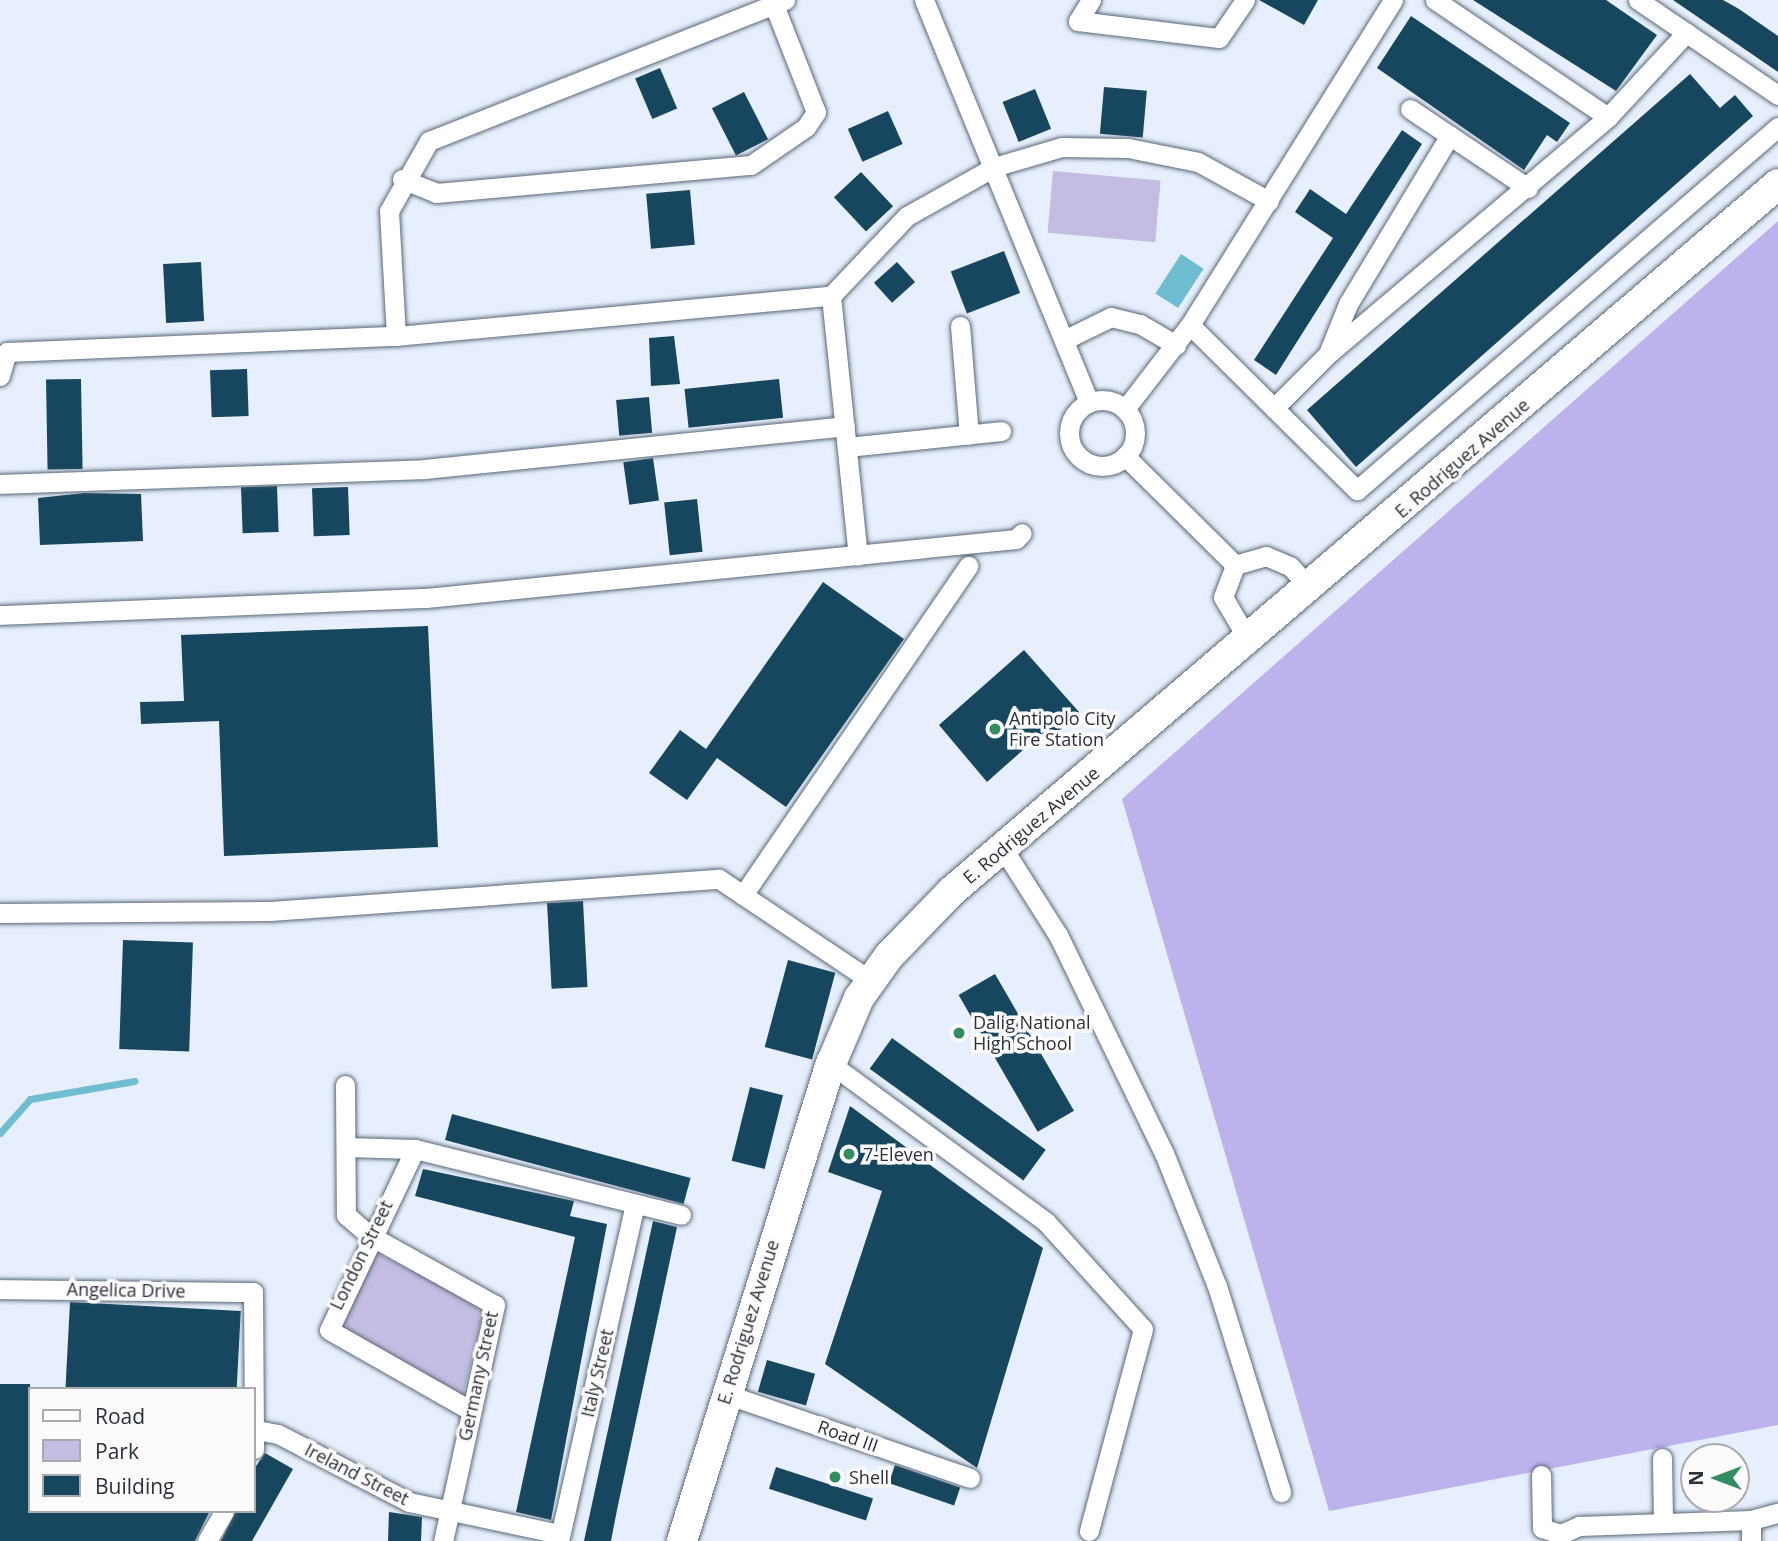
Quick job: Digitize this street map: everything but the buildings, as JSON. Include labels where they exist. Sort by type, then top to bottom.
[{"type":"main road","name":"E. Rodriguez Avenue","points":[[687,1539],[726,1394],[831,1064],[870,980],[912,929],[1778,184]]},
{"type":"street","points":[[924,0],[1089,402]]},
{"type":"street","points":[[1091,0],[1078,21],[1219,38],[1240,2]]},
{"type":"street","points":[[1125,409],[1190,325],[1393,0]]},
{"type":"street","points":[[1434,0],[1608,117]]},
{"type":"street","points":[[1637,0],[1778,95]]},
{"type":"street","points":[[396,336],[389,211],[402,179],[429,141],[779,2],[817,112],[806,127],[751,165],[436,193],[402,179]]},
{"type":"street","points":[[1274,408],[1328,354],[1528,188],[1608,117],[1686,33]]},
{"type":"street","points":[[1410,109],[1528,188]]},
{"type":"street","points":[[1190,325],[1357,490],[1778,127]]},
{"type":"street","points":[[1328,354],[1348,304],[1450,135]]},
{"type":"street","points":[[0,376],[7,352],[396,336],[831,296],[907,216],[994,167],[1062,146],[1128,148],[1198,162],[1269,201]]},
{"type":"street","points":[[831,296],[858,555]]},
{"type":"street","points":[[1064,340],[1111,317],[1140,324],[1176,345]]},
{"type":"street","points":[[960,326],[969,435]]},
{"type":"street","points":[[1108,400],[1125,409],[1135,429],[1125,456],[1104,466],[1075,452],[1072,420],[1089,402],[1108,400]]},
{"type":"street","points":[[0,484],[424,470],[845,426]]},
{"type":"street","points":[[847,447],[1001,432]]},
{"type":"street","points":[[1125,456],[1235,565]]},
{"type":"street","points":[[0,615],[426,598],[1016,539],[1022,533]]},
{"type":"street","points":[[1249,641],[1223,597],[1235,565],[1248,555],[1266,555],[1290,566],[1310,588]]},
{"type":"street","points":[[743,895],[968,566]]},
{"type":"street","points":[[1004,850],[1058,935],[1164,1153],[1217,1286],[1281,1492]]},
{"type":"street","points":[[0,913],[270,911],[719,879],[870,980]]},
{"type":"street","points":[[831,1064],[1046,1222],[1143,1329],[1089,1531]]},
{"type":"street","name":"Germany Street","points":[[345,1084],[346,1215],[369,1235],[495,1305],[443,1541]]},
{"type":"street","points":[[346,1147],[415,1149],[681,1215]]},
{"type":"street","name":"London Street","points":[[415,1149],[369,1235],[329,1331],[470,1410]]},
{"type":"street","name":"Italy Street","points":[[559,1537],[635,1204]]},
{"type":"street","name":"Angelica Drive","points":[[0,1289],[253,1292],[255,1387]]},
{"type":"street","name":"Road III","points":[[726,1394],[970,1478]]},
{"type":"street","name":"Ireland Street","points":[[256,1439],[278,1434],[409,1502],[559,1537]]},
{"type":"street","points":[[1662,1458],[1663,1523]]},
{"type":"street","points":[[1541,1475],[1542,1528],[1561,1538],[1579,1526],[1628,1533],[1663,1523],[1751,1520],[1778,1513]]},
{"type":"street","points":[[207,1541],[223,1513]]},
{"type":"street","points":[[1751,1520],[1751,1541]]},
{"type":"green space","points":[[1053,171],[1161,180],[1155,242],[1048,233]]},
{"type":"green space","points":[[375,1252],[484,1308],[463,1395],[341,1326]]},
{"type":"shaded area","points":[[1778,221],[1778,1425],[1329,1511],[1122,799]]},
{"type":"water","points":[[1181,254],[1204,269],[1178,308],[1155,293]]},
{"type":"waterway","points":[[0,1133],[30,1099],[134,1081]]},
{"type":"place","name":"Antipolo City Fire Station","points":[[995,729]]},
{"type":"place","name":"Dalig National High School","points":[[959,1033]]},
{"type":"place","name":"7-Eleven","points":[[849,1154]]},
{"type":"place","name":"Shell","points":[[835,1477]]}]
